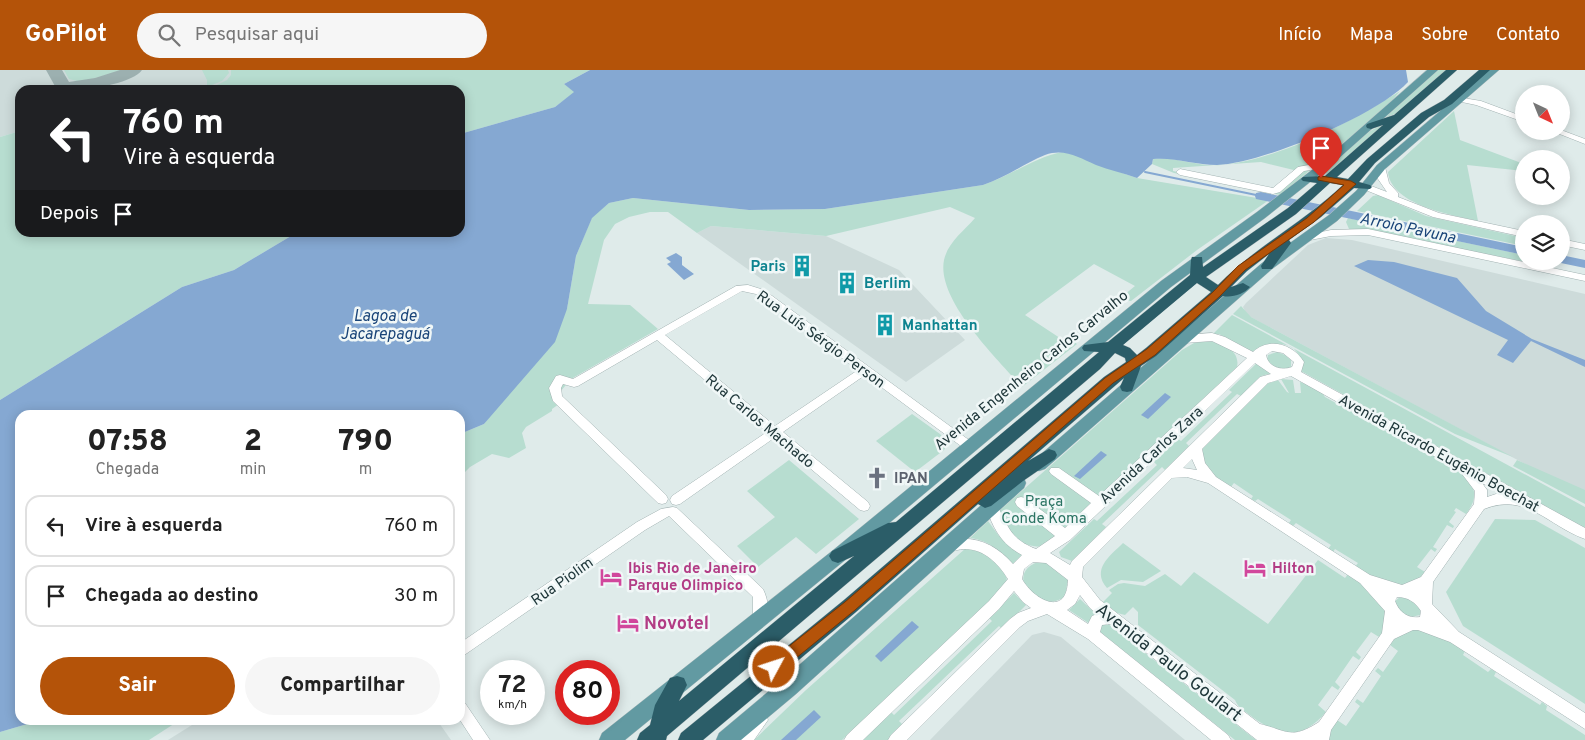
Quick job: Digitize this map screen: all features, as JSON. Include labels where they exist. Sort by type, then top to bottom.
[{"type":"highway","points":[[655,737],[1094,365],[1112,347],[1197,277],[1294,210],[1452,70]]},
{"type":"highway","points":[[1267,266],[1300,234],[1317,214],[1355,180],[1371,161],[1413,126],[1448,102],[1485,70]]},
{"type":"highway","points":[[1371,126],[1402,116]]},
{"type":"highway","points":[[1307,179],[1355,180],[1390,158]]},
{"type":"highway","points":[[1355,180],[1366,187]]},
{"type":"highway","points":[[688,740],[850,606],[1109,380],[1151,352],[1220,291],[1242,268],[1300,234]]},
{"type":"highway","points":[[1197,260],[1197,277],[1201,282],[1220,291],[1231,293],[1243,287]]},
{"type":"highway","points":[[1089,348],[1112,347],[1125,352],[1131,357],[1134,369],[1127,387]]},
{"type":"highway","points":[[850,606],[866,597],[1017,476],[1052,463]]},
{"type":"highway","points":[[838,556],[919,514]]},
{"type":"highway","points":[[655,737],[662,712],[677,685]]},
{"type":"main road","name":"Avenida Engenheiro Carlos Carvalho","points":[[609,740],[838,556],[969,446],[1197,260],[1307,179],[1371,126],[1433,70]]},
{"type":"main road","points":[[1300,234],[1333,218],[1366,187],[1390,158],[1494,70]]},
{"type":"main road","points":[[726,740],[789,687],[992,507],[1052,463],[1127,387],[1267,266]]},
{"type":"street","points":[[1463,97],[1515,117]]},
{"type":"street","points":[[1570,136],[1585,142]]},
{"type":"street","points":[[1180,172],[1274,191],[1301,169],[1325,164]]},
{"type":"street","points":[[1381,167],[1381,178],[1384,185],[1405,202]]},
{"type":"street","points":[[1366,187],[1436,215],[1515,232]]},
{"type":"street","points":[[1300,234],[1368,232],[1585,278]]},
{"type":"street","points":[[1570,244],[1585,247]]},
{"type":"street","points":[[1560,270],[1567,274]]},
{"type":"street","name":"Rua Luís Sérgio Person","points":[[560,379],[574,383],[737,289],[748,288],[760,292],[969,446]]},
{"type":"street","name":"Rua Carlos Machado","points":[[658,335],[864,506]]},
{"type":"street","points":[[1184,339],[1212,338],[1260,357],[1276,347],[1293,354],[1299,362],[1297,370],[1289,372]]},
{"type":"street","points":[[1231,344],[1240,356],[1241,363],[1238,373]]},
{"type":"street","name":"Avenida Ricardo Eugênio Boechat","points":[[1260,357],[1273,370],[1289,372],[1585,534]]},
{"type":"street","name":"Avenida Carlos Zara","points":[[1037,555],[1066,536],[1238,373],[1260,357]]},
{"type":"street","name":"Rua Piolim","points":[[465,647],[641,526],[671,508],[774,433],[866,370]]},
{"type":"street","name":"Avenida Carlos Zara","points":[[1075,578],[1077,565],[1088,553],[1264,380],[1289,372]]},
{"type":"street","points":[[560,379],[555,388],[557,398],[662,499],[670,497],[671,508],[758,594],[761,599],[760,619]]},
{"type":"street","points":[[1196,447],[1200,466],[1212,480]]},
{"type":"street","points":[[1052,463],[1100,503]]},
{"type":"street","points":[[1301,740],[1322,734],[1389,635],[1389,596],[1426,581],[1480,505],[1481,490],[1461,465]]},
{"type":"street","points":[[1168,474],[1188,472],[1212,480],[1365,579],[1415,596],[1454,637],[1585,722]]},
{"type":"street","points":[[1480,505],[1496,499],[1526,502]]},
{"type":"street","points":[[1021,502],[1066,536]]},
{"type":"street","points":[[896,740],[1015,623],[1023,617],[1048,608],[1059,607],[1071,600],[1075,591],[1075,578],[1065,567],[1055,560],[1027,552],[1002,532],[996,523],[992,507]]},
{"type":"street","points":[[948,546],[974,543],[981,546],[1004,562],[1024,596],[1030,601],[1048,608]]},
{"type":"street","points":[[852,740],[994,605],[1015,580],[1019,565],[1037,555]]},
{"type":"street","name":"Avenida Paulo Goulart","points":[[1075,578],[1086,595],[1112,618],[1269,740]]},
{"type":"street","points":[[1365,579],[1401,619],[1454,637]]},
{"type":"street","points":[[1389,635],[1426,620],[1426,581]]},
{"type":"street","name":"Avenida Paulo Goulart","points":[[1048,608],[1063,615],[1093,635],[1223,740]]},
{"type":"street","points":[[1093,635],[1093,624],[1096,620],[1112,618]]},
{"type":"street","points":[[744,740],[789,687]]},
{"type":"street","points":[[465,715],[482,740]]},
{"type":"street","points":[[1252,727],[1280,739],[1296,740]]},
{"type":"shaded area","points":[[0,70],[244,70],[247,85],[15,85],[15,132],[0,137]]},
{"type":"shaded area","points":[[711,226],[826,236],[899,270],[965,340],[906,382],[697,233]]},
{"type":"shaded area","points":[[1326,238],[1352,240],[1585,294],[1585,496],[1247,315],[1243,307],[1246,303],[1308,245]]},
{"type":"shaded area","points":[[1044,632],[1061,637],[1185,740],[930,740],[1032,635]]},
{"type":"shaded area","points":[[192,725],[440,725],[451,740],[168,740]]},
{"type":"green space","points":[[64,70],[123,70],[81,82],[69,79]]},
{"type":"green space","points":[[202,70],[228,70],[229,73],[222,81],[207,85],[207,80]]},
{"type":"green space","points":[[231,70],[590,70],[564,84],[575,92],[555,107],[465,133],[465,85],[217,85],[227,80],[231,75]]},
{"type":"green space","points":[[1436,70],[1448,70],[1402,111],[1385,118],[1414,89]]},
{"type":"green space","points":[[1400,91],[1388,106],[1280,195],[1174,173],[1152,164],[1153,159],[1162,158],[1215,165],[1173,168],[1173,171],[1276,193],[1302,172],[1261,162],[1224,165],[1266,156],[1314,138]]},
{"type":"green space","points":[[1454,111],[1460,140],[1515,161],[1515,170],[1467,165],[1478,221],[1439,212],[1411,200],[1400,193],[1392,183],[1388,172]]},
{"type":"green space","points":[[1388,122],[1329,174],[1320,172],[1370,131]]},
{"type":"green space","points":[[15,132],[15,237],[289,237],[234,270],[182,287],[0,400],[0,137]]},
{"type":"green space","points":[[1063,152],[1077,155],[1096,164],[1137,178],[1269,200],[1197,250],[1131,301],[1118,300],[1135,286],[1094,264],[1025,315],[1066,342],[1070,339],[1077,344],[1022,387],[971,328],[949,293],[944,276],[946,254],[953,242],[975,218],[950,207],[826,236],[711,226],[697,233],[668,212],[650,212],[629,217],[615,224],[604,240],[588,304],[630,305],[658,329],[571,379],[560,392],[559,404],[552,411],[526,427],[522,433],[526,448],[509,458],[492,454],[465,472],[465,432],[484,424],[567,309],[576,256],[592,217],[609,203],[633,198],[749,210],[825,209],[983,185],[1052,154]]},
{"type":"green space","points":[[1378,195],[1426,216],[1515,236],[1515,244],[1357,211],[1373,196]]},
{"type":"green space","points":[[1348,218],[1515,253],[1515,260],[1382,233],[1349,229],[1346,222]]},
{"type":"green space","points":[[1241,306],[1251,317],[1513,457],[1455,434],[1233,314]]},
{"type":"green space","points":[[1232,315],[1291,347],[1279,344],[1265,346],[1253,352],[1219,334],[1213,334]]},
{"type":"green space","name":"Praça Conde Koma","points":[[1206,341],[1223,345],[1232,351],[1236,355],[1237,367],[1046,546],[1028,545],[1015,539],[999,511],[1182,350],[1194,343]]},
{"type":"green space","points":[[1292,347],[1585,507],[1585,528],[1301,371],[1300,358]]},
{"type":"green space","points":[[1277,352],[1291,360],[1291,367],[1281,369],[1269,363],[1267,360],[1268,355]]},
{"type":"green space","points":[[1258,362],[1272,373],[1261,376],[1241,396],[1237,394],[1186,443],[1189,446],[1165,470],[1162,467],[1102,524],[1106,527],[1072,561],[1061,557],[1059,552],[1094,519],[1097,521],[1157,465],[1154,462],[1178,439],[1181,441],[1232,392],[1229,390]]},
{"type":"green space","points":[[1281,379],[1293,380],[1295,393],[1301,393],[1300,382],[1314,388],[1325,397],[1429,455],[1433,454],[1460,471],[1467,478],[1474,494],[1472,503],[1466,514],[1456,508],[1454,511],[1456,512],[1449,522],[1454,526],[1453,528],[1447,525],[1433,547],[1437,549],[1435,552],[1431,549],[1417,567],[1425,572],[1416,580],[1408,585],[1399,586],[1390,585],[1372,578],[1354,568],[1358,563],[1335,549],[1333,552],[1328,549],[1331,545],[1296,523],[1293,526],[1289,523],[1291,520],[1258,499],[1255,501],[1251,499],[1253,496],[1234,483],[1230,488],[1210,471],[1204,461],[1203,448],[1266,384],[1278,380],[1289,393]]},
{"type":"green space","points":[[912,414],[940,434],[948,443],[944,450],[915,472],[876,441]]},
{"type":"green space","points":[[789,460],[859,519],[816,554],[796,537],[758,567],[737,546],[775,517],[747,491]]},
{"type":"green space","points":[[1517,460],[1585,490],[1585,504],[1513,466]]},
{"type":"green space","points":[[1495,519],[1535,520],[1585,548],[1585,704],[1463,626],[1446,592]]},
{"type":"green space","points":[[988,521],[999,536],[1025,554],[1013,566],[989,544],[970,538]]},
{"type":"green space","points":[[1123,543],[1161,571],[1143,582],[1121,580],[1107,588],[1101,575],[1104,563]]},
{"type":"green space","points":[[973,547],[999,564],[1006,575],[1007,581],[1005,586],[842,740],[754,740],[806,690],[966,548]]},
{"type":"green space","points":[[1318,560],[1345,578],[1349,573],[1376,594],[1387,614],[1383,631],[1379,637],[1371,632],[1356,652],[1361,657],[1359,660],[1353,656],[1335,682],[1340,687],[1338,690],[1332,686],[1318,705],[1326,712],[1308,728],[1291,733],[1272,729],[1242,709],[1235,700],[1138,625],[1138,612],[1133,607],[1125,615],[1117,613],[1103,602],[1112,593],[1109,590],[1118,584],[1145,586],[1165,574],[1181,586],[1194,572],[1268,624]]},
{"type":"green space","points":[[1039,562],[1051,563],[1068,579],[1065,597],[1047,602],[1038,598],[1024,585],[1024,573],[1028,567]]},
{"type":"green space","points":[[1014,593],[1026,605],[1002,629],[999,626],[899,721],[903,725],[888,740],[862,740],[891,712],[894,715],[992,621],[989,618]]},
{"type":"green space","points":[[1400,597],[1409,598],[1420,608],[1420,615],[1411,617],[1399,611],[1395,601]]},
{"type":"green space","points":[[1080,599],[1098,616],[1090,624],[1069,610]]},
{"type":"green space","points":[[1107,623],[1256,740],[1235,740],[1100,632],[1100,624]]},
{"type":"green space","points":[[1416,629],[1427,630],[1466,649],[1463,655],[1488,672],[1491,669],[1496,672],[1494,676],[1540,705],[1542,702],[1547,706],[1546,710],[1585,735],[1585,740],[1326,740],[1337,720],[1346,726],[1360,706],[1355,702],[1357,699],[1363,703],[1381,676],[1375,671],[1378,668],[1383,672],[1398,651],[1390,645],[1395,638]]},
{"type":"green space","points":[[24,725],[172,725],[149,740],[0,740],[0,732]]},
{"type":"water","name":"Lagoa de Jacarepaguá","points":[[590,70],[1406,70],[1408,82],[1372,109],[1318,136],[1289,147],[1237,162],[1217,165],[1153,159],[1152,164],[1137,178],[1101,167],[1072,155],[1052,153],[1029,162],[999,179],[983,185],[825,209],[749,210],[633,198],[609,203],[592,218],[576,256],[567,309],[555,342],[484,424],[465,432],[465,410],[15,410],[15,725],[24,725],[0,732],[0,400],[182,287],[234,270],[289,237],[465,237],[465,133],[555,107],[574,92],[564,84]]},
{"type":"water","points":[[676,253],[682,257],[682,265],[694,274],[684,280],[667,264],[671,262],[666,258]]},
{"type":"water","points":[[1368,260],[1394,262],[1457,278],[1486,311],[1532,339],[1585,360],[1585,367],[1531,341],[1513,363],[1497,355],[1508,340],[1354,266]]},
{"type":"water","points":[[1165,393],[1171,397],[1148,419],[1141,415]]},
{"type":"water","points":[[1101,451],[1107,455],[1080,479],[1074,476]]},
{"type":"water","points":[[912,621],[919,627],[881,662],[875,656]]},
{"type":"water","points":[[814,710],[821,717],[796,740],[781,740]]},
{"type":"waterway","name":"Arroio Pavuna","points":[[1145,172],[1261,196]]},
{"type":"waterway","name":"Arroio Pavuna","points":[[1261,196],[1515,249]]},
{"type":"waterway","name":"Arroio Pavuna","points":[[1570,261],[1585,264]]},
{"type":"taxiway","points":[[54,70],[62,85]]},
{"type":"taxiway","points":[[87,85],[134,70]]},
{"type":"place","name":"Paris","points":[[802,266]]},
{"type":"place","name":"Berlim","points":[[847,283]]},
{"type":"place","name":"Manhattan","points":[[885,325]]},
{"type":"place","name":"IPAN","points":[[877,478]]},
{"type":"place","name":"Hilton","points":[[1255,568]]},
{"type":"place","name":"Ibis Rio de Janeiro Parque Olimpico","points":[[611,577]]},
{"type":"place","name":"Novotel","points":[[628,623]]},
{"type":"route","points":[[774,667],[850,606],[1109,380],[1151,352],[1217,294],[1242,268],[1310,220],[1351,184],[1321,178]]}]
